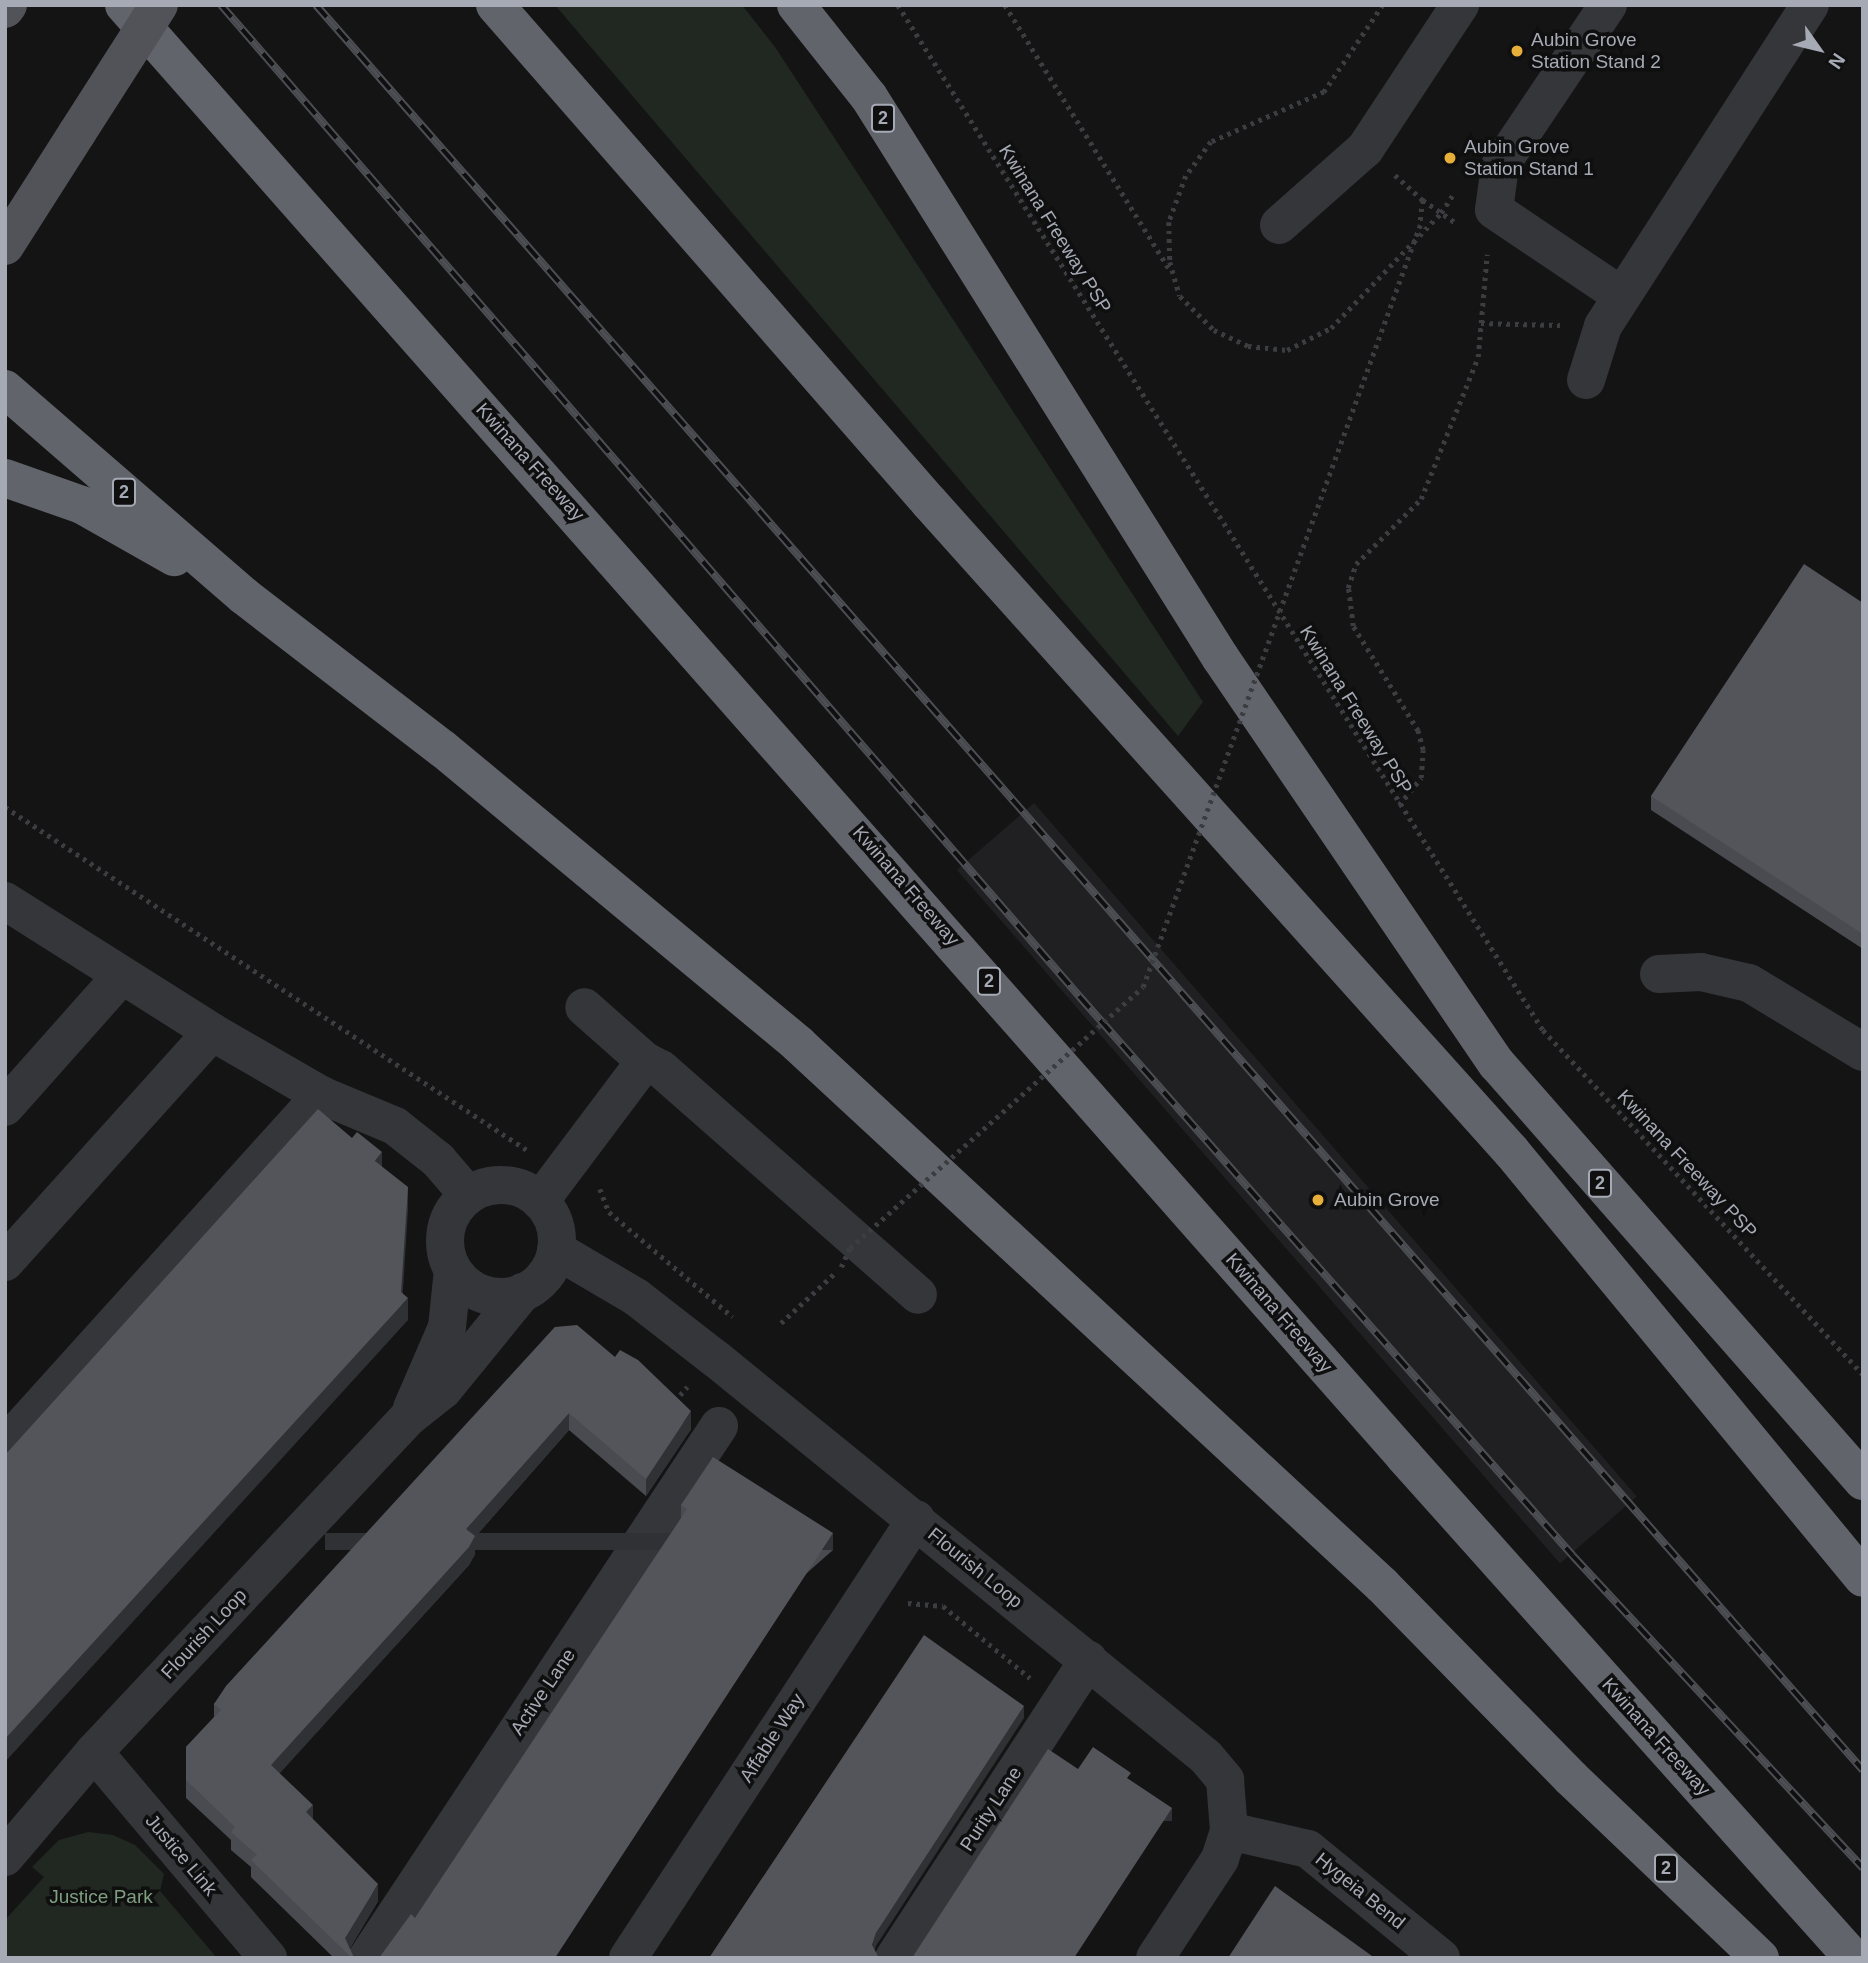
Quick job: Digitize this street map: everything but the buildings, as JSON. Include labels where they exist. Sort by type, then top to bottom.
[{"type":"highway","name":"Kwinana Freeway","points":[[124,5],[1413,1466],[1853,1958]]},
{"type":"highway","points":[[495,5],[929,502],[1511,1151],[1863,1578]]},
{"type":"highway","name":"2","points":[[796,5],[869,97],[1220,657],[1497,1064],[1863,1481]]},
{"type":"highway","name":"2","points":[[5,389],[244,596],[443,749],[798,1044],[1382,1585],[1571,1778],[1760,1958]]},
{"type":"highway","points":[[5,478],[82,505],[244,596]]},
{"type":"main road","points":[[5,246],[159,5]]},
{"type":"street","points":[[1279,225],[1365,149],[1460,5]]},
{"type":"street","points":[[1608,5],[1500,166],[1494,210],[1613,311]]},
{"type":"street","points":[[1586,380],[1613,311],[1810,5]]},
{"type":"street","points":[[12,918],[122,975],[212,1032],[321,1095],[395,1126],[438,1160],[468,1195]]},
{"type":"street","points":[[1659,974],[1701,972],[1749,983],[1863,1052]]},
{"type":"street","points":[[5,1107],[122,975]]},
{"type":"street","points":[[584,1007],[645,1061],[662,1069],[918,1294]]},
{"type":"street","points":[[5,1262],[212,1032]]},
{"type":"street","points":[[540,1201],[645,1061]]},
{"type":"street","points":[[5,1446],[321,1095]]},
{"type":"street","points":[[513,1186],[540,1201],[554,1223],[556,1250],[545,1275],[523,1292],[492,1296],[476,1292],[453,1270],[444,1238],[456,1207],[468,1195],[482,1188],[513,1186]]},
{"type":"street","name":"Flourish Loop","points":[[556,1250],[636,1297],[916,1519],[1206,1757],[1225,1780],[1229,1831],[1220,1859],[1155,1958]]},
{"type":"street","name":"Flourish Loop","points":[[409,1417],[447,1327],[453,1270]]},
{"type":"street","name":"Flourish Loop","points":[[5,1857],[94,1752],[409,1417],[443,1391],[523,1292]]},
{"type":"street","name":"Active Lane","points":[[367,1958],[719,1426]]},
{"type":"street","name":"Affable Way","points":[[628,1958],[916,1519]]},
{"type":"street","name":"Purity Lane","points":[[894,1958],[1088,1660]]},
{"type":"street","name":"Justice Link","points":[[94,1752],[268,1958]]},
{"type":"street","name":"Hygeia Bend","points":[[1229,1831],[1308,1849],[1433,1955]]},
{"type":"path","name":"Kwinana Freeway PSP","points":[[898,5],[1542,1030],[1863,1374]]},
{"type":"path","points":[[1005,5],[1174,278]]},
{"type":"path","points":[[1365,149],[1423,200],[1460,226]]},
{"type":"path","points":[[781,1323],[841,1268],[850,1248],[1143,987],[1420,225],[1423,200]]},
{"type":"path","points":[[1399,805],[1421,778],[1423,750],[1418,731],[1353,626],[1348,588],[1356,565],[1421,499],[1478,357],[1487,245]]},
{"type":"path","points":[[1481,323],[1613,311]]},
{"type":"path","points":[[5,807],[528,1151],[536,1142]]},
{"type":"path","points":[[605,1176],[598,1185],[609,1212],[740,1323]]},
{"type":"path","points":[[904,1604],[918,1601],[943,1606],[1037,1684]]},
{"type":"shaded area","points":[[1034,803],[1637,1497],[1560,1563],[957,870]]},
{"type":"green space","points":[[555,5],[742,5],[775,47],[1203,702],[1178,736]]},
{"type":"green space","name":"Justice Park","points":[[88,1832],[113,1835],[135,1845],[164,1874],[160,1891],[217,1958],[5,1958],[5,1920],[44,1877],[32,1867],[59,1840]]},
{"type":"railway","points":[[221,5],[1079,996],[1573,1556],[1863,1868]]},
{"type":"railway","points":[[316,5],[1863,1770]]},
{"type":"place","name":"Aubin Grove Station Stand 2","points":[[1517,51]]},
{"type":"place","name":"Aubin Grove Station Stand 1","points":[[1450,158]]},
{"type":"place","name":"Aubin Grove","points":[[1318,1200]]}]
